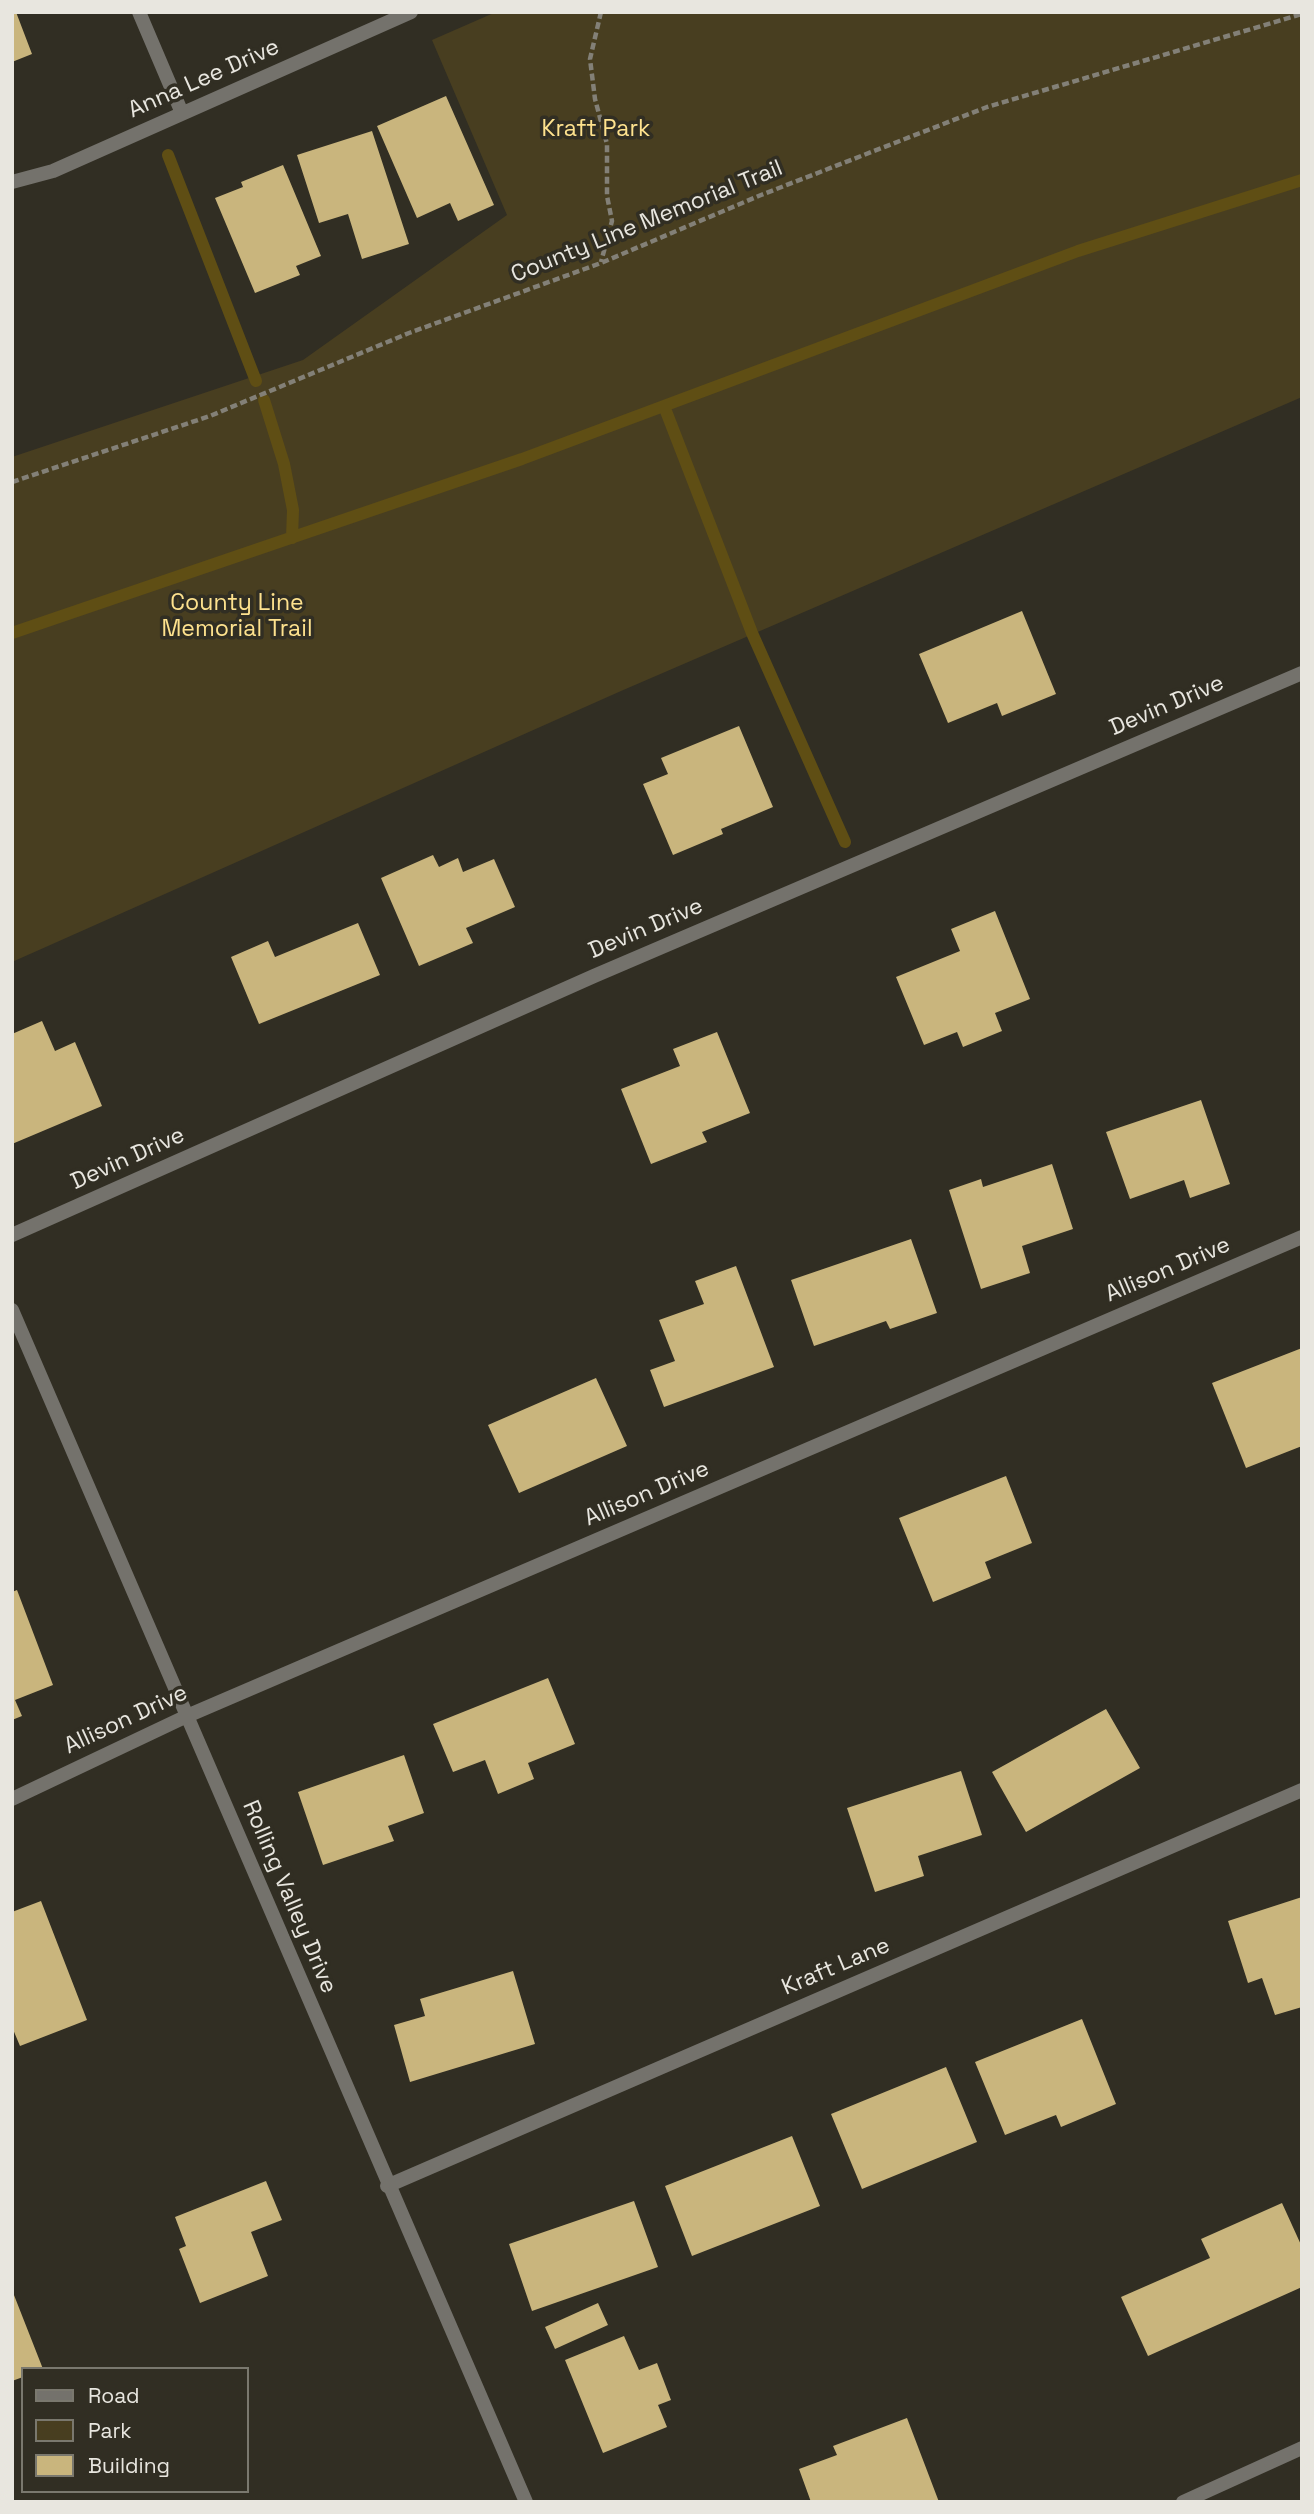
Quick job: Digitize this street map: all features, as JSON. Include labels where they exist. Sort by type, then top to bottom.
[{"type":"street","points":[[139,12],[182,113]]},
{"type":"street","name":"Anna Lee Drive","points":[[12,182],[53,171],[411,12]]},
{"type":"street","name":"Devin Drive","points":[[12,1235],[594,976],[1302,673]]},
{"type":"street","name":"Allison Drive","points":[[12,1799],[187,1716],[1302,1237]]},
{"type":"street","name":"Rolling Valley Drive","points":[[12,1310],[387,2186],[526,2502]]},
{"type":"street","name":"Kraft Lane","points":[[387,2186],[1302,1790]]},
{"type":"street","points":[[1183,2502],[1302,2448]]},
{"type":"path","points":[[601,12],[590,59],[594,99],[607,144],[607,196],[612,221],[601,262]]},
{"type":"path","name":"County Line Memorial Trail","points":[[12,482],[210,416],[409,333],[601,262],[761,195],[987,107],[1302,14]]},
{"type":"green space","name":"County Line Memorial Trail","points":[[496,12],[1302,12],[1302,397],[621,691],[12,962],[12,457],[303,360],[507,215],[432,40]]},
{"type":"building","points":[[12,12],[16,12],[32,54],[12,62]]},
{"type":"building","points":[[446,96],[494,205],[458,221],[450,203],[417,218],[377,126]]},
{"type":"building","points":[[372,131],[409,244],[362,259],[348,214],[319,223],[297,155]]},
{"type":"building","points":[[283,165],[321,256],[296,266],[300,275],[255,293],[215,198],[243,187],[241,182]]},
{"type":"building","points":[[1022,611],[1056,694],[1002,716],[997,703],[948,723],[919,654]]},
{"type":"building","points":[[739,726],[773,807],[721,829],[723,834],[673,855],[643,784],[668,774],[661,758]]},
{"type":"building","points":[[433,855],[439,867],[458,858],[463,872],[494,859],[515,907],[466,928],[473,943],[419,966],[381,878]]},
{"type":"building","points":[[995,911],[1030,999],[995,1013],[1002,1031],[963,1047],[957,1032],[924,1045],[896,977],[960,951],[951,929]]},
{"type":"building","points":[[358,923],[380,975],[259,1024],[231,957],[268,941],[275,957]]},
{"type":"building","points":[[42,1021],[55,1051],[75,1042],[102,1106],[12,1144],[12,1034]]},
{"type":"building","points":[[717,1032],[750,1113],[702,1132],[707,1142],[651,1164],[621,1089],[680,1066],[673,1049]]},
{"type":"building","points":[[1201,1100],[1230,1184],[1190,1198],[1184,1180],[1130,1199],[1106,1132]]},
{"type":"building","points":[[1052,1164],[1073,1229],[1022,1246],[1030,1273],[981,1289],[949,1190],[981,1179],[983,1187]]},
{"type":"building","points":[[911,1239],[937,1313],[890,1329],[886,1321],[814,1346],[791,1280]]},
{"type":"building","points":[[736,1266],[774,1367],[664,1407],[650,1370],[675,1361],[659,1320],[704,1304],[695,1281]]},
{"type":"building","points":[[1302,1348],[1302,1446],[1246,1468],[1212,1383]]},
{"type":"building","points":[[596,1378],[627,1446],[519,1493],[488,1425]]},
{"type":"building","points":[[1006,1476],[1032,1543],[985,1562],[991,1578],[933,1602],[899,1518]]},
{"type":"building","points":[[17,1590],[53,1685],[15,1700],[22,1716],[12,1720],[12,1592]]},
{"type":"building","points":[[548,1678],[575,1744],[528,1763],[534,1779],[498,1794],[485,1760],[453,1772],[433,1724]]},
{"type":"building","points":[[1106,1709],[1140,1768],[1026,1832],[992,1772]]},
{"type":"building","points":[[404,1755],[424,1813],[388,1826],[394,1841],[323,1865],[298,1792]]},
{"type":"building","points":[[961,1771],[982,1835],[918,1856],[924,1876],[875,1892],[847,1808]]},
{"type":"building","points":[[1302,1897],[1302,2007],[1275,2015],[1262,1978],[1248,1983],[1228,1921]]},
{"type":"building","points":[[41,1901],[87,2020],[20,2046],[12,2027],[12,1912]]},
{"type":"building","points":[[513,1971],[535,2044],[410,2082],[394,2025],[425,2016],[420,1999]]},
{"type":"building","points":[[1082,2019],[1116,2104],[1061,2127],[1056,2115],[1005,2135],[975,2062]]},
{"type":"building","points":[[946,2067],[977,2142],[862,2189],[831,2114]]},
{"type":"building","points":[[792,2136],[820,2206],[692,2256],[665,2186]]},
{"type":"building","points":[[266,2181],[282,2220],[251,2232],[268,2276],[200,2303],[179,2249],[186,2246],[175,2217]]},
{"type":"building","points":[[634,2201],[658,2267],[532,2311],[509,2244]]},
{"type":"building","points":[[1282,2203],[1302,2247],[1302,2287],[1148,2356],[1121,2297],[1210,2258],[1201,2239]]},
{"type":"building","points":[[12,2290],[42,2367],[21,2367],[21,2378],[12,2381]]},
{"type":"building","points":[[598,2303],[608,2325],[555,2349],[545,2327]]},
{"type":"building","points":[[624,2336],[639,2370],[657,2363],[671,2400],[658,2405],[667,2427],[603,2453],[565,2360]]},
{"type":"building","points":[[907,2418],[939,2502],[811,2502],[799,2469],[837,2455],[833,2446]]},
{"type":"waterway","points":[[168,155],[256,381]]},
{"type":"waterway","points":[[12,633],[522,459],[1078,251],[1302,180]]},
{"type":"waterway","points":[[264,400],[284,464],[293,510],[292,538]]},
{"type":"waterway","points":[[664,406],[752,633],[845,842]]},
{"type":"park label","name":"Kraft Park","points":[[596,130]]}]
